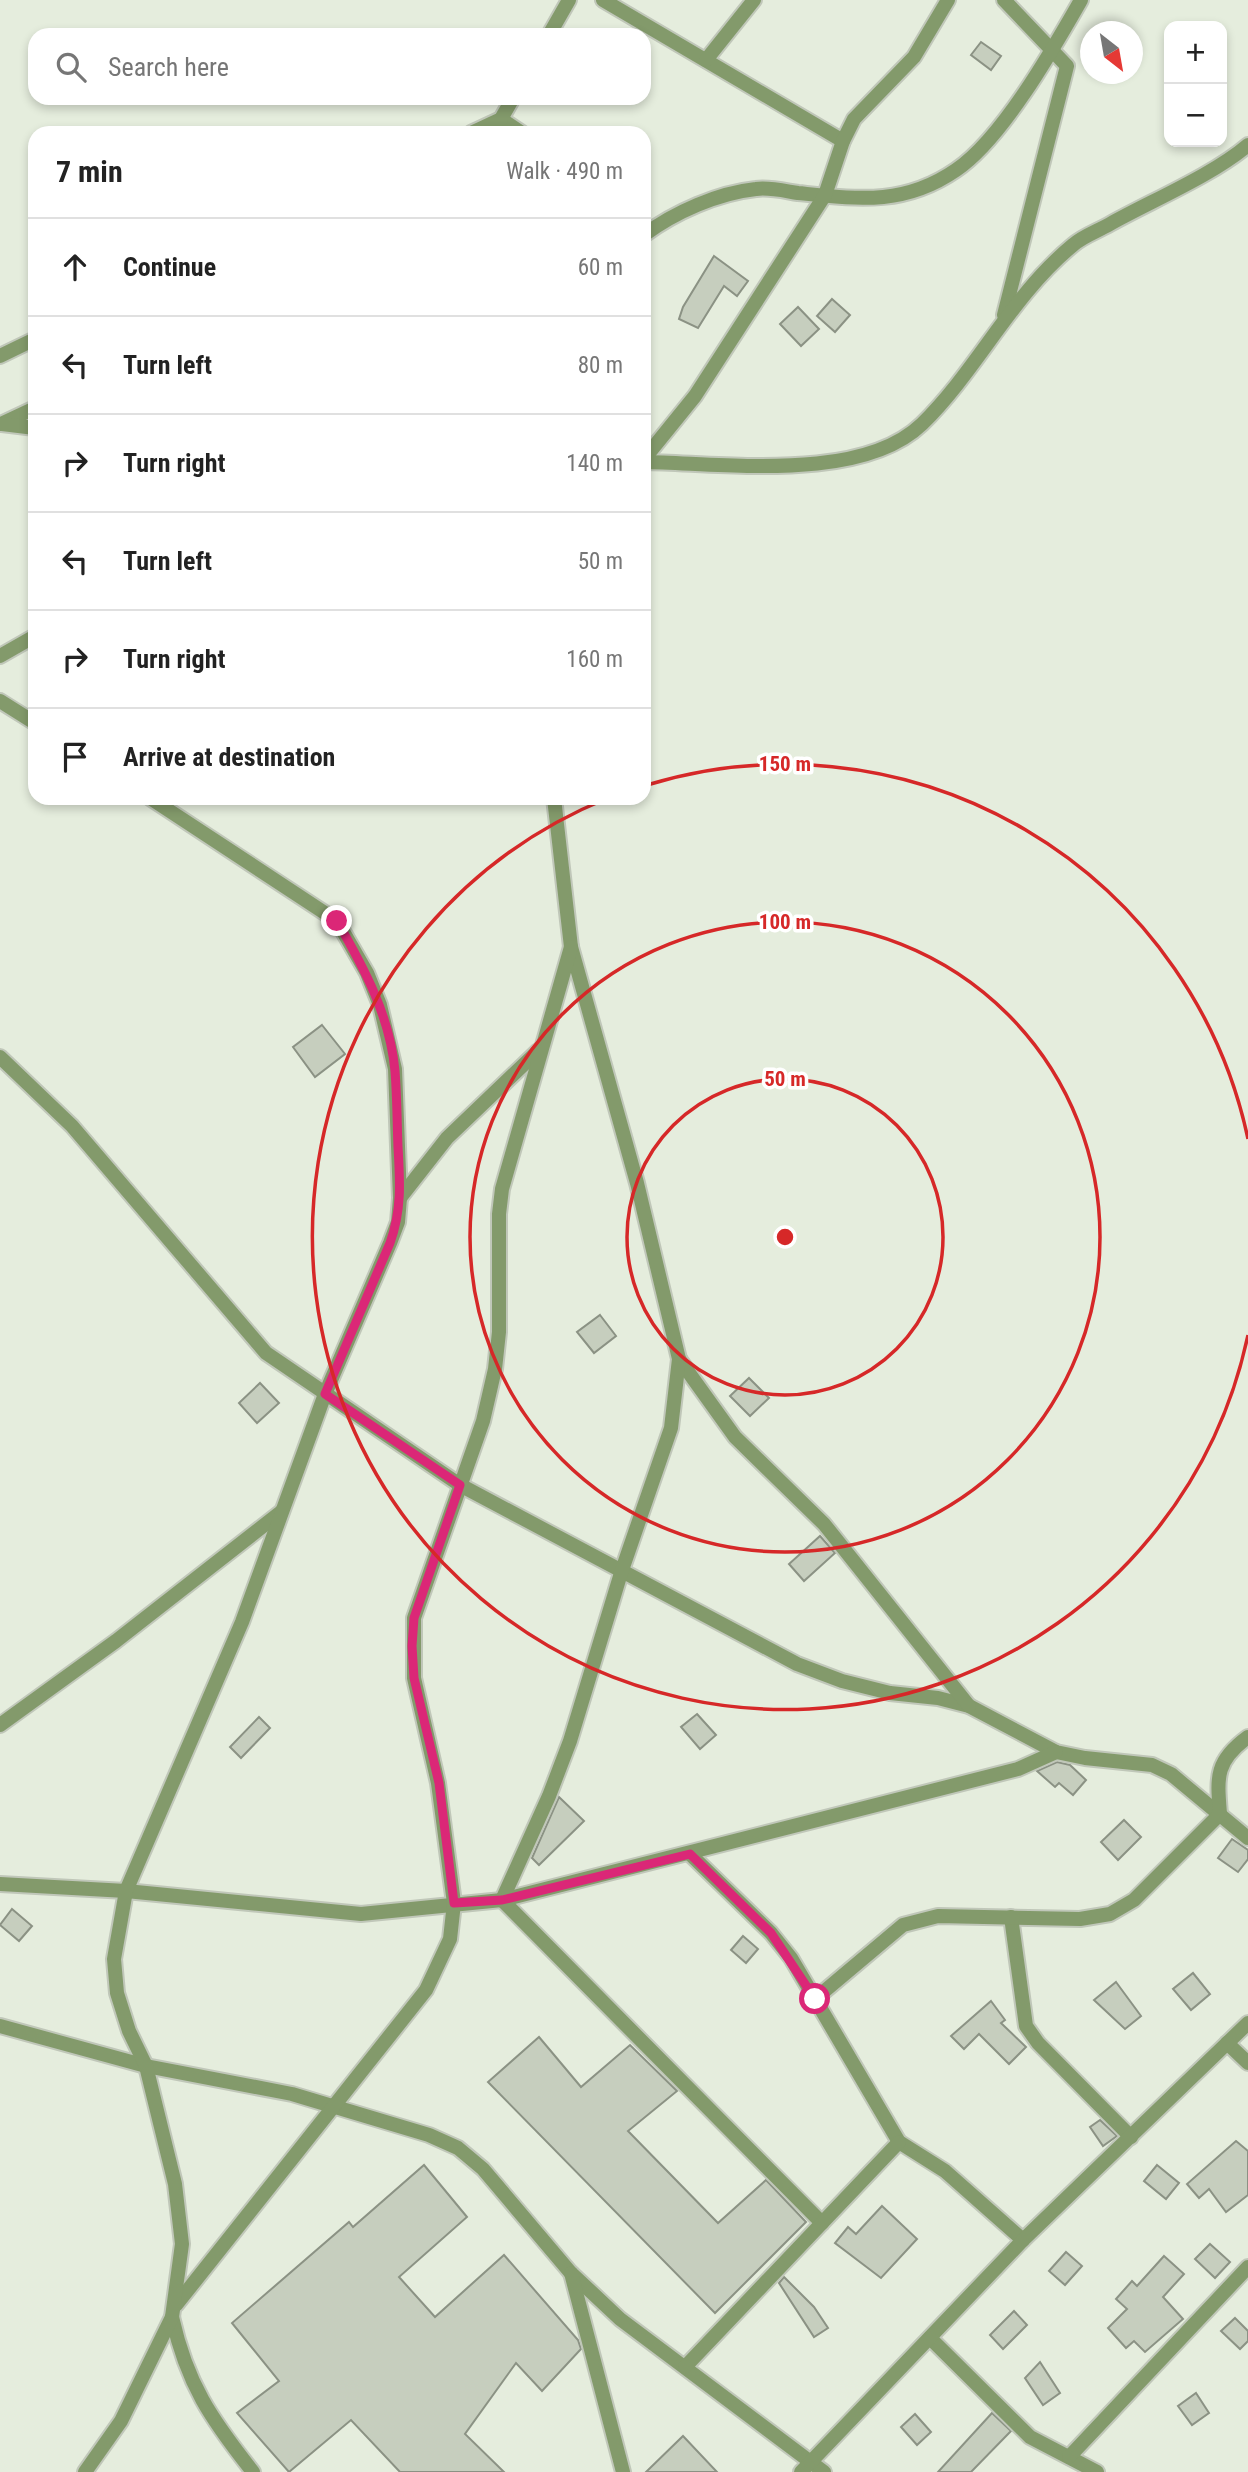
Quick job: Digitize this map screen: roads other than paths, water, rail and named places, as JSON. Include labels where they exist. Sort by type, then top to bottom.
[{"type":"street","points":[[553,28],[569,0]]},
{"type":"street","points":[[603,0],[843,141]]},
{"type":"street","points":[[706,60],[754,0]]},
{"type":"street","points":[[651,451],[695,396],[825,195],[843,141],[854,119],[914,57],[948,0]]},
{"type":"street","points":[[1004,0],[1053,48],[1067,66],[1004,318]]},
{"type":"street","points":[[651,226],[725,195],[758,188],[877,200],[919,191],[958,169],[1000,127],[1053,48],[1081,0]]},
{"type":"street","points":[[486,126],[501,119],[509,105]]},
{"type":"street","points":[[501,119],[512,126]]},
{"type":"street","points":[[651,460],[789,465],[852,457],[896,444],[922,424],[1004,318],[1046,270],[1075,243],[1248,145]]},
{"type":"street","points":[[0,356],[28,342]]},
{"type":"street","points":[[0,424],[28,411]]},
{"type":"street","points":[[0,424],[28,427]]},
{"type":"street","points":[[0,656],[28,640]]},
{"type":"street","points":[[0,701],[28,719]]},
{"type":"street","points":[[161,805],[337,921],[375,994],[395,1069],[400,1198],[398,1222],[325,1394],[238,1632],[127,1891],[114,1959],[117,1993],[129,2031],[146,2066],[180,2211],[182,2244],[174,2311],[183,2363],[193,2386],[222,2432],[253,2472]]},
{"type":"street","points":[[502,1900],[566,1752],[621,1573],[671,1427],[679,1359],[637,1183],[571,947],[555,805]]},
{"type":"street","points":[[85,2472],[121,2421],[174,2311],[426,1990],[450,1939],[454,1903],[439,1783],[414,1678],[414,1618],[483,1421],[495,1369],[499,1332],[499,1213],[502,1189],[571,947]]},
{"type":"street","points":[[400,1198],[447,1138],[541,1049]]},
{"type":"street","points":[[0,1057],[72,1126],[266,1353],[460,1485],[621,1573],[797,1664],[842,1681],[890,1693],[939,1698],[969,1706],[1056,1752],[1085,1759],[1152,1765],[1171,1774],[1248,1838]]},
{"type":"street","points":[[679,1359],[735,1437],[824,1524],[969,1706]]},
{"type":"street","points":[[0,1725],[116,1641],[282,1511]]},
{"type":"street","points":[[815,1999],[903,1926],[938,1916],[1080,1919],[1110,1914],[1134,1900],[1220,1814],[1217,1778],[1221,1765],[1248,1737]]},
{"type":"street","points":[[0,1884],[127,1891],[361,1914],[502,1900],[1018,1769],[1056,1752]]},
{"type":"street","points":[[690,1854],[771,1933],[815,1999],[899,2142],[945,2171],[1024,2241]]},
{"type":"street","points":[[502,1900],[822,2223]]},
{"type":"street","points":[[1011,1917],[1026,2026],[1038,2043],[1131,2137]]},
{"type":"street","points":[[801,2472],[1024,2241],[1248,2023]]},
{"type":"street","points":[[0,2026],[146,2066],[292,2094],[429,2135],[458,2148],[483,2169],[570,2272],[620,2319],[824,2472]]},
{"type":"street","points":[[1227,2043],[1248,2063]]},
{"type":"street","points":[[685,2367],[899,2142]]},
{"type":"street","points":[[1069,2457],[1248,2267]]},
{"type":"street","points":[[570,2272],[623,2472]]},
{"type":"street","points":[[930,2338],[1030,2438],[1097,2472]]}]
